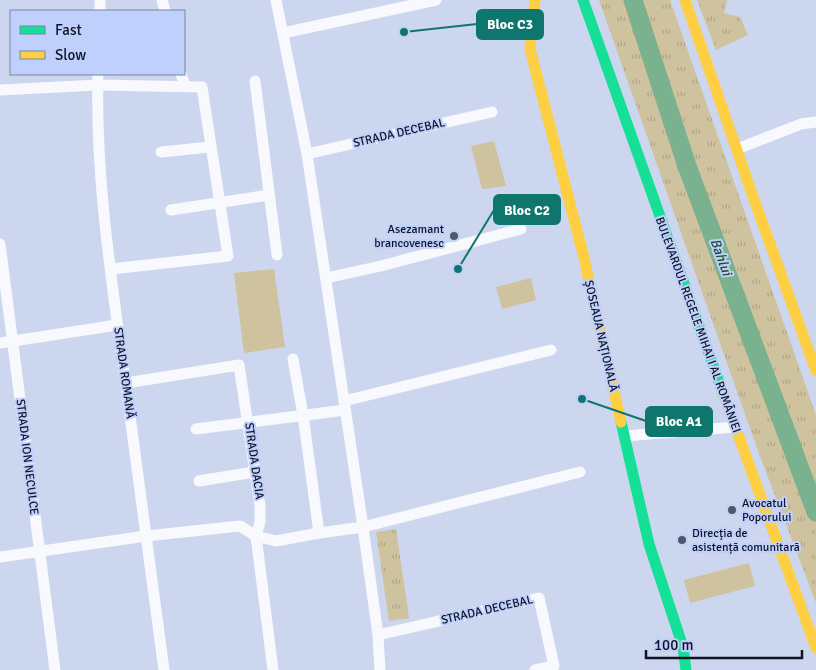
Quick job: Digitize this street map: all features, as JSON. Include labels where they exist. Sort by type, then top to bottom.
[{"type":"main road","name":"ȘOSEAUA NAȚIONALĂ","points":[[535,0],[530,49],[583,254],[649,544],[683,647],[686,670]]},
{"type":"main road","name":"BULEVARDUL REGELE MIHAI I AL ROMÂNIEI","points":[[583,0],[734,427],[816,648]]},
{"type":"main road","points":[[685,0],[816,371]]},
{"type":"street","points":[[276,0],[307,154],[363,527],[378,635],[380,670]]},
{"type":"street","points":[[283,34],[436,0]]},
{"type":"street","points":[[181,75],[184,86]]},
{"type":"street","points":[[0,90],[98,79],[202,86],[228,256],[111,269]]},
{"type":"street","name":"STRADA ROMANĂ","points":[[98,79],[99,146],[117,326],[164,670]]},
{"type":"street","points":[[255,81],[277,255]]},
{"type":"street","name":"STRADA DECEBAL","points":[[307,154],[492,112]]},
{"type":"street","points":[[737,150],[801,124],[816,122]]},
{"type":"street","points":[[161,152],[210,147]]},
{"type":"street","points":[[171,210],[269,195]]},
{"type":"street","points":[[326,278],[381,266],[521,229]]},
{"type":"street","name":"STRADA ION NECULCE","points":[[0,244],[55,670]]},
{"type":"street","points":[[0,343],[117,326]]},
{"type":"street","points":[[196,429],[303,416],[550,350]]},
{"type":"street","points":[[293,359],[319,533]]},
{"type":"street","name":"STRADA DACIA","points":[[126,383],[238,365],[260,506],[260,522],[256,536],[272,670]]},
{"type":"street","points":[[625,436],[734,427]]},
{"type":"street","points":[[199,481],[254,472]]},
{"type":"street","points":[[0,557],[146,536],[240,526],[256,536],[276,541],[363,527],[580,472]]},
{"type":"street","name":"STRADA DECEBAL","points":[[378,635],[540,598],[554,666],[535,670]]},
{"type":"green space","points":[[599,0],[670,0],[816,415],[816,603],[758,451]]},
{"type":"green space","points":[[697,0],[727,0],[724,13],[740,17],[748,35],[716,50]]},
{"type":"green space","points":[[494,141],[506,186],[482,189],[471,146]]},
{"type":"green space","points":[[274,269],[285,347],[244,353],[234,273]]},
{"type":"green space","points":[[531,278],[536,300],[502,309],[496,287]]},
{"type":"green space","points":[[396,529],[409,618],[389,621],[376,532]]},
{"type":"green space","points":[[749,563],[755,586],[690,603],[684,580]]},
{"type":"waterway","name":"Bahlui","points":[[633,0],[687,166],[816,512]]},
{"type":"traffic: fast","points":[[583,0],[724,396]]},
{"type":"traffic: fast","points":[[621,422],[649,544],[683,647],[686,670]]},
{"type":"traffic: slow","points":[[535,0],[530,49],[583,254],[621,422]]},
{"type":"traffic: slow","points":[[685,0],[816,371]]},
{"type":"traffic: slow","points":[[724,396],[816,648]]},
{"type":"place","name":"Bloc C3","points":[[404,32]]},
{"type":"place","name":"Asezamant brancovenesc","points":[[454,236]]},
{"type":"place","name":"Bloc C2","points":[[458,269]]},
{"type":"place","name":"Bloc A1","points":[[582,399]]},
{"type":"place","name":"Avocatul Poporului","points":[[732,510]]},
{"type":"place","name":"Direcția de asistență comunitară","points":[[682,540]]}]
